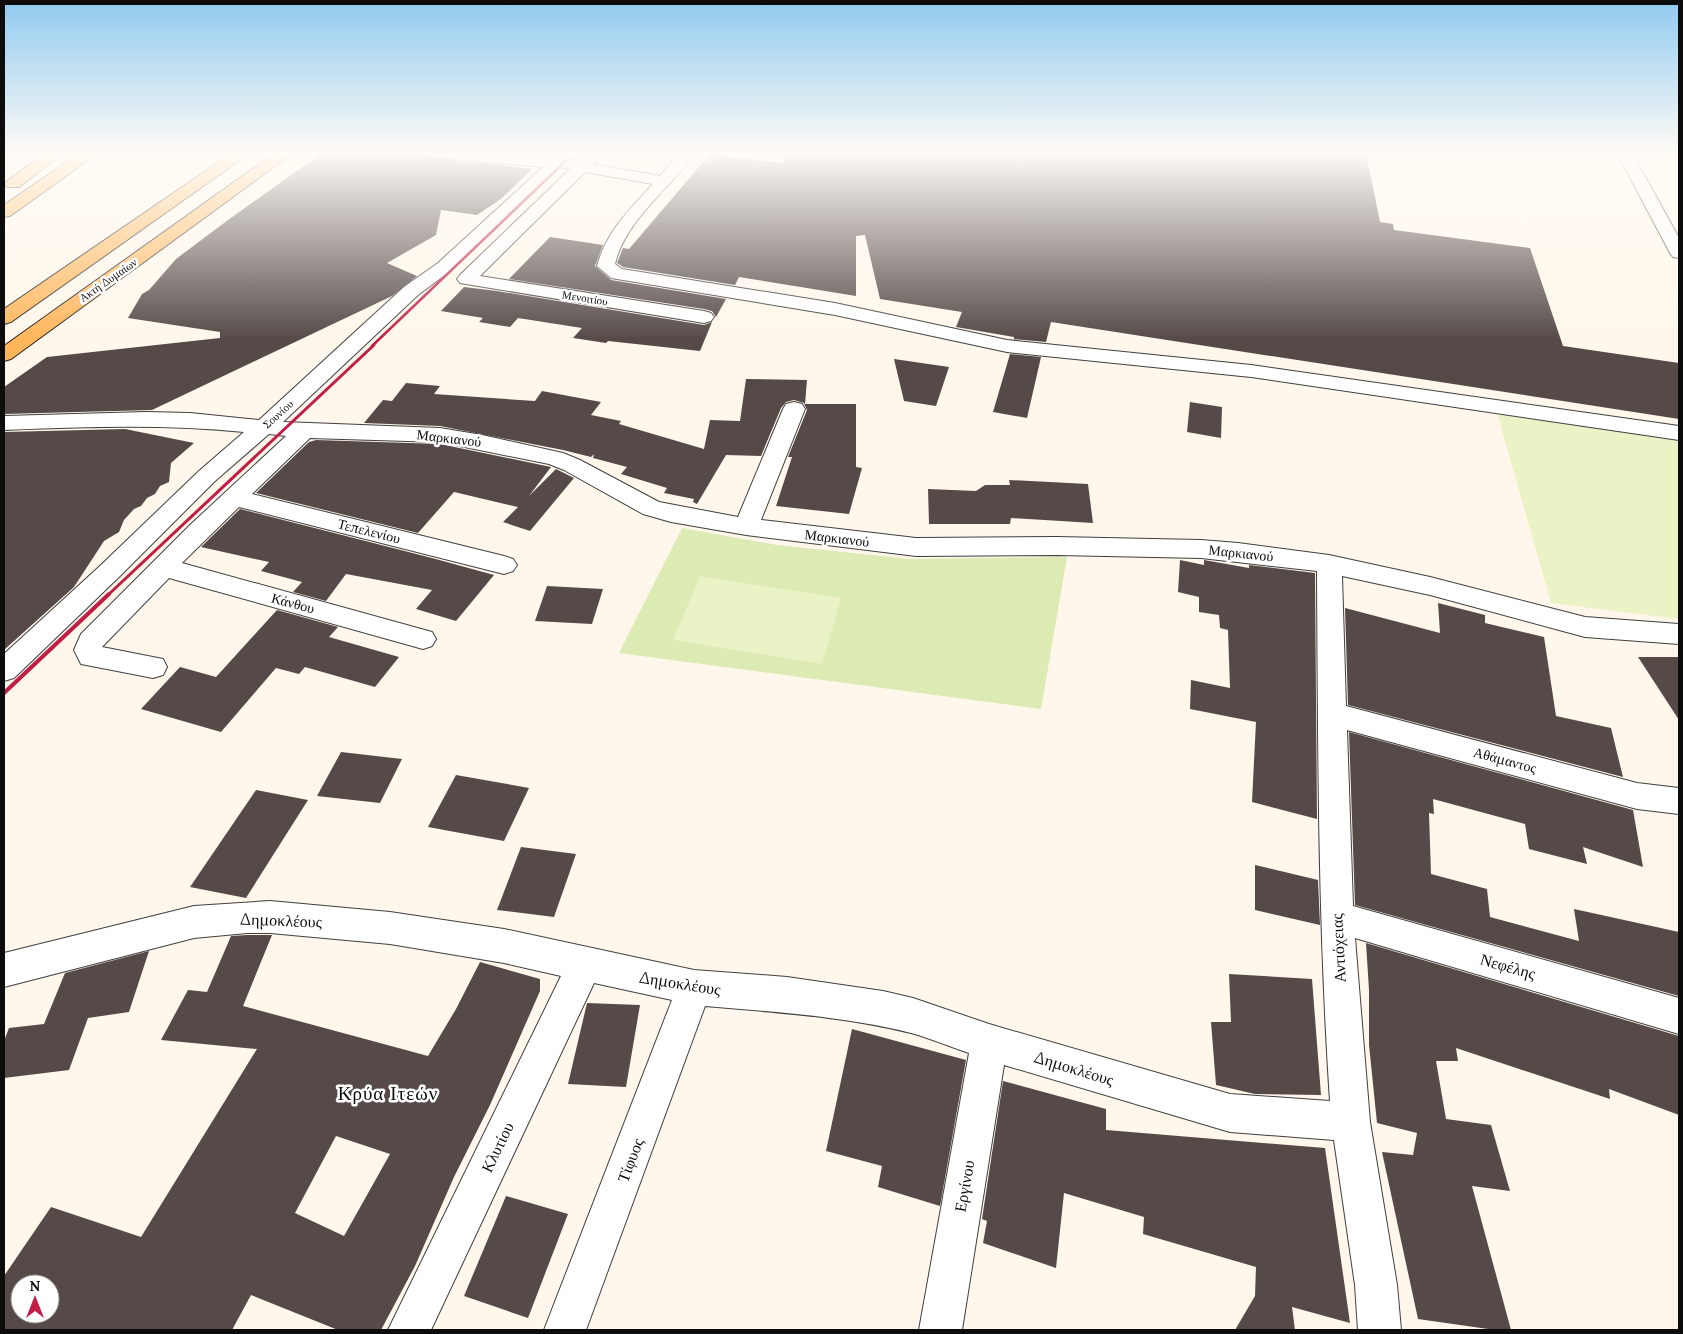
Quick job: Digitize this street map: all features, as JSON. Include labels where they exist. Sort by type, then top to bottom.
[{"type":"main road","points":[[4,318],[153,215]]},
{"type":"main road","name":"Ακτή Δυμαίων","points":[[4,355],[199,215]]},
{"type":"street","name":"Σουνίου","points":[[4,670],[110,572],[187,494],[264,427],[398,303],[426,279],[444,267],[500,215]]},
{"type":"street","name":"Μενοιτίου","points":[[531,215],[466,279],[704,317]]},
{"type":"street","points":[[635,215],[614,240],[608,255],[606,266],[617,274],[835,308],[1007,346],[1241,370],[1679,433]]},
{"type":"street","points":[[1658,215],[1679,253]]},
{"type":"street","points":[[746,527],[794,409]]},
{"type":"street","name":"Μαρκιανού","points":[[4,423],[146,419],[190,420],[305,431],[440,435],[530,452],[572,465],[651,508],[671,514],[746,527],[916,547],[1201,549],[1329,564],[1430,586],[1585,627],[1679,634]]},
{"type":"street","points":[[153,666],[91,656],[88,650],[91,641],[163,567],[305,431]]},
{"type":"street","name":"Τεπελενίου","points":[[234,498],[504,565]]},
{"type":"street","name":"Αντιόχειας","points":[[1329,564],[1337,917],[1341,1001],[1351,1122],[1372,1260],[1380,1330]]},
{"type":"street","name":"Κάνθου","points":[[163,567],[423,639]]},
{"type":"street","name":"Αθάμαντος","points":[[1332,714],[1638,796],[1679,801]]},
{"type":"street","name":"Δημοκλέους","points":[[4,970],[194,922],[247,917],[324,921],[390,928],[504,946],[694,988],[787,995],[875,1008],[913,1016],[989,1042],[1230,1113],[1351,1122]]},
{"type":"street","name":"Νεφέλης","points":[[1337,917],[1679,1016]]},
{"type":"street","name":"Κλυτίου","points":[[409,1330],[584,964]]},
{"type":"street","name":"Τίφυος","points":[[565,1330],[694,988]]},
{"type":"street","name":"Εργίνου","points":[[940,1330],[989,1042]]},
{"type":"green space","points":[[1497,413],[1679,440],[1679,619],[1551,603]]},
{"type":"green space","points":[[682,528],[777,545],[910,559],[1067,557],[1041,709],[619,653]]},
{"type":"green space","points":[[700,576],[841,598],[822,664],[673,640]]},
{"type":"building","points":[[235,215],[440,215],[436,235],[387,263],[417,276],[392,296],[152,410],[4,414],[4,387],[47,357],[220,338],[220,332],[128,318],[142,294],[149,290],[176,259]]},
{"type":"building","points":[[658,215],[1379,215],[1380,222],[1393,224],[1394,230],[1530,248],[1563,346],[1679,363],[1679,419],[1051,322],[1046,342],[1014,339],[1014,337],[956,327],[962,312],[880,299],[865,235],[856,236],[856,296],[739,277],[735,285],[623,267],[617,263],[623,248],[629,249]]},
{"type":"building","points":[[550,237],[603,245],[595,266],[611,280],[726,299],[716,317],[712,311],[704,309],[509,279]]},
{"type":"building","points":[[464,287],[704,325],[712,322],[700,351],[608,341],[606,343],[573,338],[582,328],[518,318],[510,327],[479,322],[483,318],[441,311]]},
{"type":"building","points":[[1010,354],[1041,357],[1027,418],[993,412]]},
{"type":"building","points":[[894,359],[949,367],[936,406],[904,401]]},
{"type":"building","points":[[746,379],[807,380],[805,404],[856,404],[856,467],[862,468],[849,514],[776,506],[792,457],[788,457],[807,410],[804,403],[794,400],[786,402],[781,408],[761,456],[726,455],[697,504],[693,502],[694,499],[664,493],[667,488],[621,474],[627,467],[593,458],[594,454],[591,457],[440,426],[364,423],[383,400],[392,401],[406,383],[440,386],[434,394],[535,401],[542,391],[601,402],[591,415],[621,421],[619,424],[704,449],[710,420],[740,421]]},
{"type":"building","points":[[1190,402],[1222,407],[1221,438],[1187,432]]},
{"type":"building","points":[[125,429],[194,443],[171,463],[169,482],[160,486],[155,494],[147,498],[141,506],[134,509],[124,520],[119,532],[104,541],[74,587],[4,650],[4,432]]},
{"type":"building","points":[[316,440],[440,444],[551,467],[529,496],[556,469],[574,478],[530,531],[503,522],[518,507],[454,492],[418,533],[256,493],[309,442]]},
{"type":"building","points":[[1009,480],[1088,484],[1093,523],[1011,518],[1010,524],[929,524],[928,489],[976,491],[985,485],[1010,485]]},
{"type":"building","points":[[240,509],[494,575],[456,621],[416,609],[432,590],[346,574],[326,601],[293,592],[302,582],[261,571],[269,562],[201,547]]},
{"type":"building","points":[[1180,560],[1204,565],[1204,560],[1249,568],[1249,565],[1315,573],[1317,819],[1252,802],[1256,722],[1190,709],[1191,680],[1230,688],[1228,630],[1220,628],[1219,615],[1199,612],[1199,597],[1178,592]]},
{"type":"building","points":[[547,586],[603,589],[592,624],[535,621]]},
{"type":"building","points":[[1438,603],[1485,615],[1485,623],[1544,637],[1556,716],[1611,728],[1623,777],[1348,705],[1345,608],[1440,633]]},
{"type":"building","points":[[277,610],[338,627],[329,637],[399,657],[375,687],[305,667],[299,674],[276,668],[221,732],[141,709],[180,667],[216,677]]},
{"type":"building","points":[[1638,657],[1679,657],[1679,720]]},
{"type":"building","points":[[1349,732],[1633,810],[1643,867],[1583,847],[1587,864],[1529,849],[1525,824],[1433,799],[1434,814],[1429,813],[1431,874],[1487,889],[1490,917],[1579,941],[1574,909],[1679,932],[1679,996],[1355,905]]},
{"type":"building","points":[[341,752],[402,759],[380,803],[317,796]]},
{"type":"building","points":[[456,775],[529,788],[504,841],[428,827]]},
{"type":"building","points":[[256,790],[308,800],[246,898],[190,887]]},
{"type":"building","points":[[521,847],[576,854],[554,917],[497,910]]},
{"type":"building","points":[[1255,865],[1318,880],[1320,925],[1255,910]]},
{"type":"building","points":[[272,935],[243,1006],[428,1056],[456,1009],[480,962],[540,979],[540,991],[490,1105],[454,1177],[415,1266],[381,1330],[338,1330],[251,1295],[232,1330],[4,1330],[4,1276],[51,1207],[141,1237],[257,1049],[161,1040],[188,990],[207,992],[231,936]],"holes":[[[336,1136],[390,1154],[344,1236],[295,1213]]]},
{"type":"building","points":[[1366,943],[1679,1036],[1679,1115],[1609,1089],[1610,1099],[1456,1048],[1458,1061],[1436,1061],[1446,1119],[1491,1125],[1510,1191],[1472,1186],[1511,1330],[1495,1330],[1418,1319],[1382,1152],[1413,1155],[1417,1133],[1377,1123],[1369,1045],[1369,990]]},
{"type":"building","points":[[149,951],[129,1012],[88,1018],[69,1070],[4,1078],[4,1041],[9,1028],[44,1024],[65,973]]},
{"type":"building","points":[[1229,974],[1312,979],[1321,1095],[1255,1094],[1216,1085],[1211,1022],[1231,1022]]},
{"type":"building","points":[[587,1003],[640,1005],[626,1087],[568,1084]]},
{"type":"building","points":[[852,1029],[966,1060],[940,1206],[878,1187],[882,1166],[826,1151]]},
{"type":"building","points":[[1003,1081],[1106,1109],[1106,1130],[1325,1148],[1350,1323],[1292,1307],[1295,1330],[1235,1330],[1255,1296],[1256,1267],[1143,1234],[1144,1217],[1064,1193],[1056,1268],[983,1243],[987,1221],[982,1219]]},
{"type":"building","points":[[506,1196],[568,1214],[528,1318],[464,1296]]},
{"type":"railway","points":[[372,346],[509,215]]},
{"type":"railway","points":[[108,595],[374,345]]},
{"type":"railway","points":[[4,693],[109,594]]},
{"type":"district","name":"Κρύα Ιτεών","points":[[388,1093]]}]
